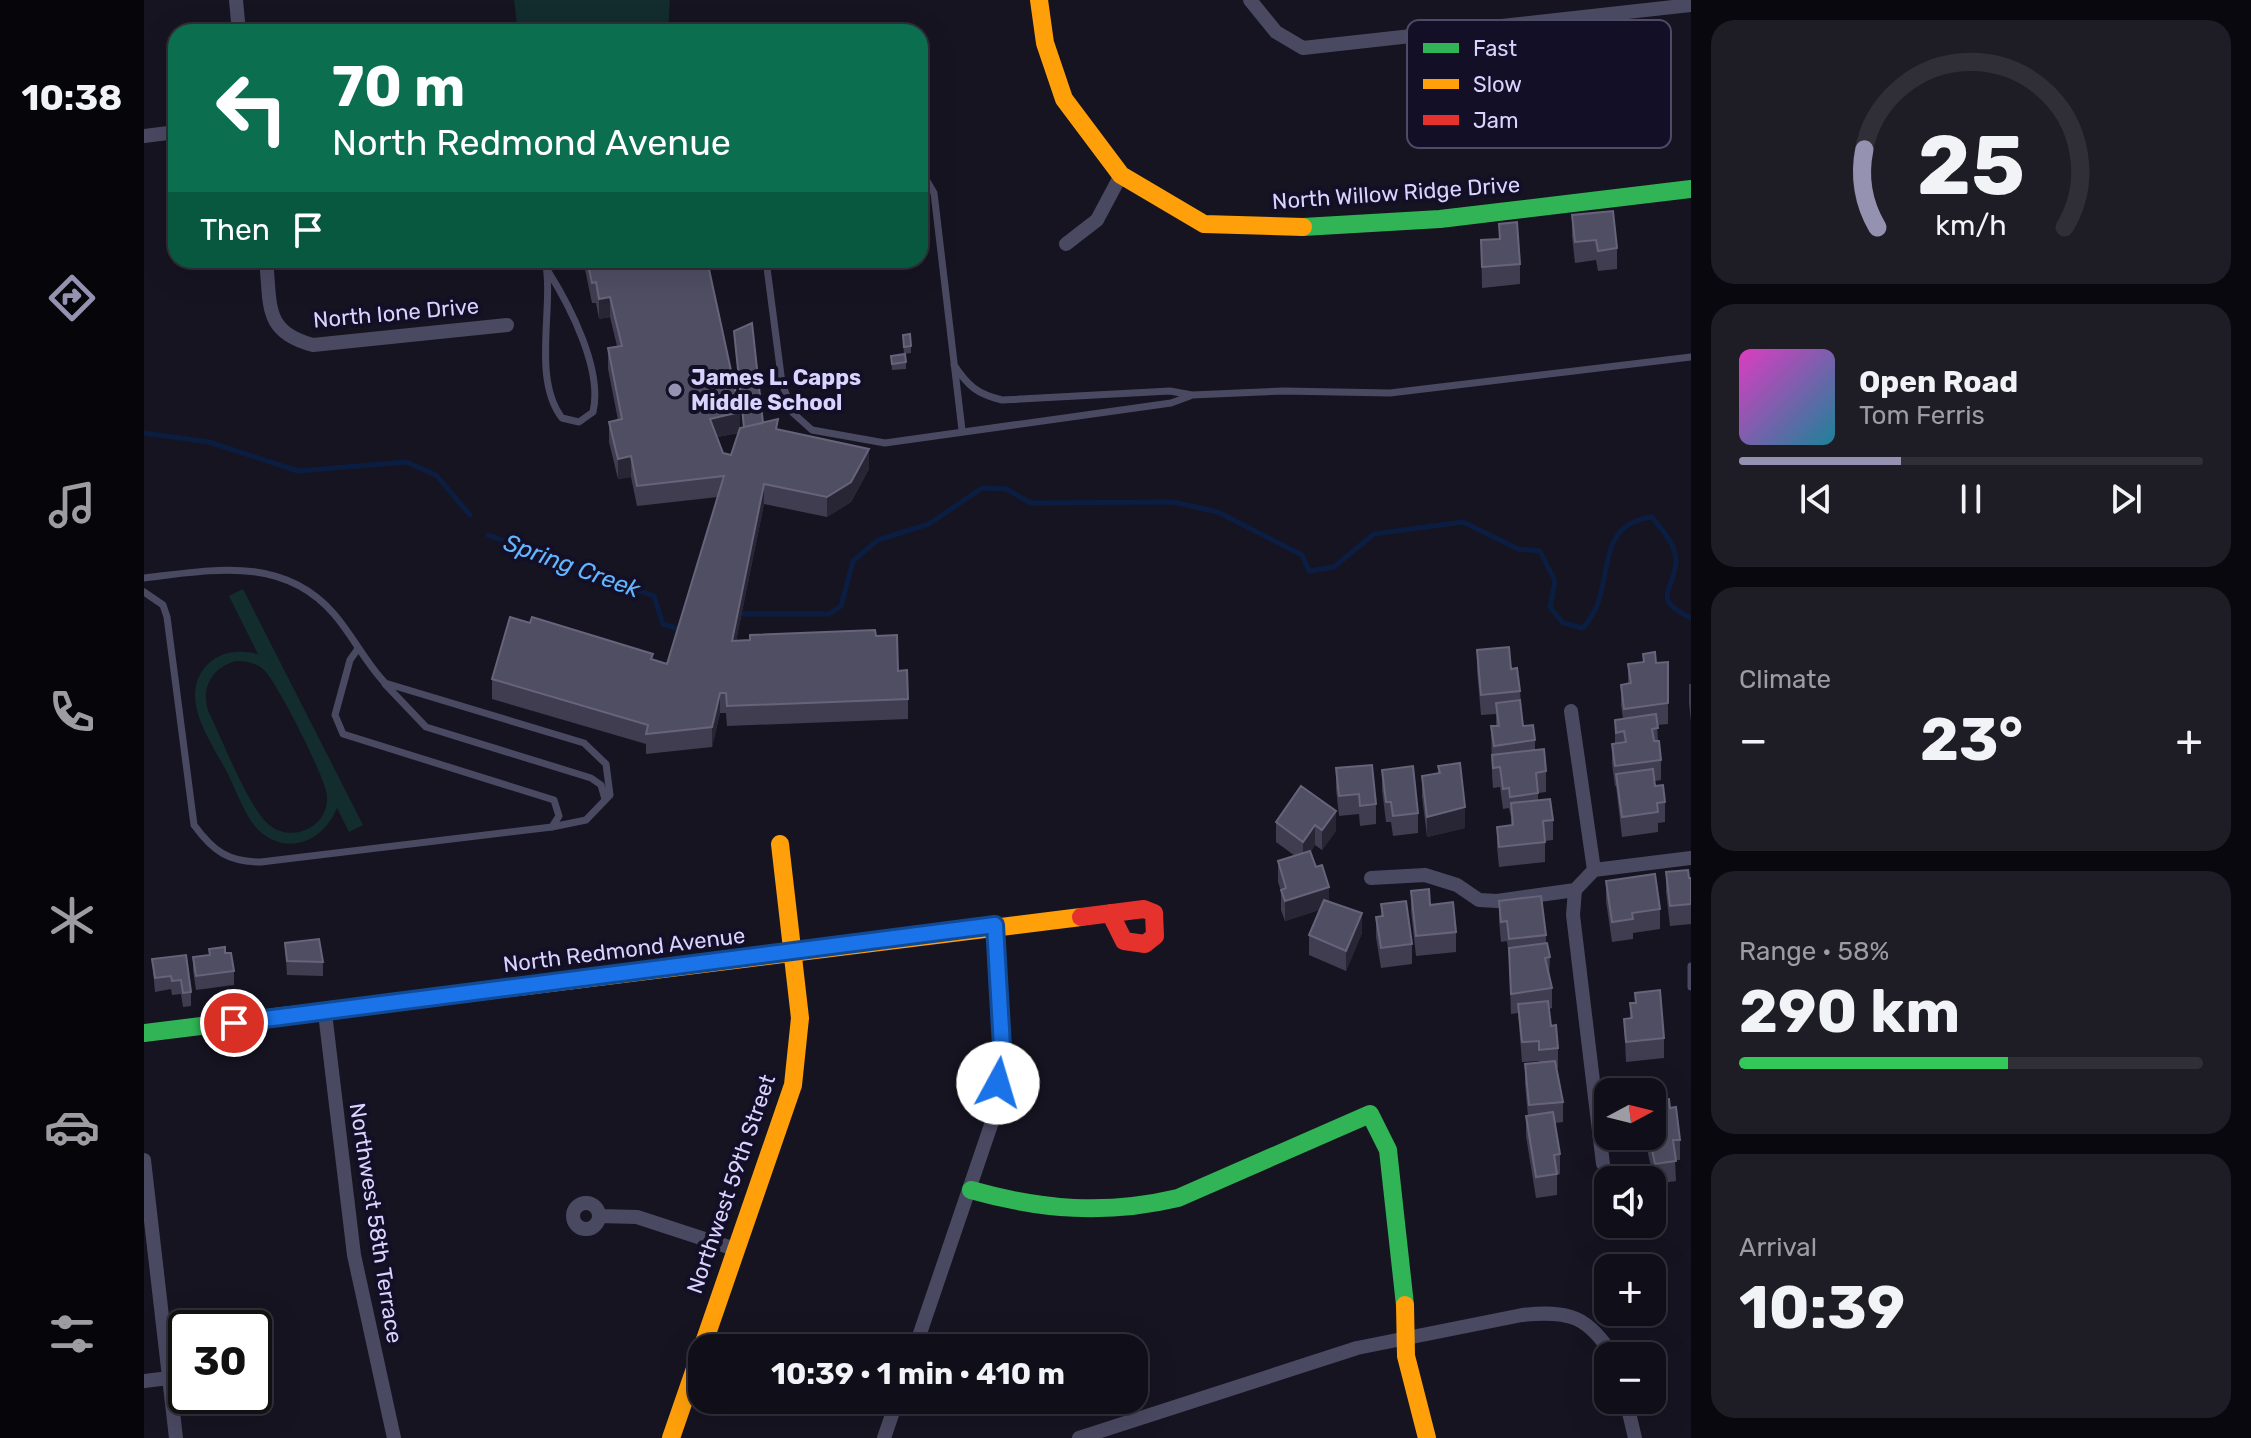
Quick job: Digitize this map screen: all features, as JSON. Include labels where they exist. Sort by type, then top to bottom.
[{"type":"street","points":[[236,0],[238,24]]},
{"type":"street","name":"North Willow Ridge Drive","points":[[1039,0],[1045,43],[1064,99],[1121,175],[1204,224],[1296,227],[1440,219],[1691,189]]},
{"type":"street","points":[[1250,0],[1276,32],[1303,48],[1407,36]]},
{"type":"street","points":[[1556,20],[1691,5]]},
{"type":"street","points":[[144,136],[168,133]]},
{"type":"street","points":[[1066,244],[1097,220],[1121,175]]},
{"type":"street","name":"North Ione Drive","points":[[267,268],[273,318],[289,339],[313,345],[507,325]]},
{"type":"street","points":[[1571,711],[1594,870]]},
{"type":"street","name":"Northwest 59th Street","points":[[671,1438],[793,1085],[800,1018],[780,844]]},
{"type":"street","points":[[1371,878],[1425,875],[1457,885],[1479,900],[1497,901],[1575,890],[1594,870],[1691,858]]},
{"type":"street","points":[[1575,890],[1573,915],[1603,1164]]},
{"type":"street","name":"North Redmond Avenue","points":[[144,1033],[325,1013],[995,925],[1110,913]]},
{"type":"street","points":[[920,1334],[993,1119],[1002,1047],[995,925]]},
{"type":"street","name":"Northwest 58th Terrace","points":[[325,1013],[354,1255],[394,1438]]},
{"type":"street","points":[[971,1190],[1055,1211],[1088,1213],[1149,1206],[1178,1198],[1370,1114],[1388,1150],[1408,1336],[1406,1356],[1427,1438]]},
{"type":"street","points":[[144,1160],[168,1369]]},
{"type":"street","points":[[599,1216],[637,1217],[735,1249]]},
{"type":"street","points":[[1079,1438],[1332,1355],[1408,1336],[1522,1315],[1562,1314],[1578,1317],[1602,1342]]},
{"type":"street","points":[[144,1381],[168,1378]]},
{"type":"street","points":[[173,1414],[176,1438]]},
{"type":"street","points":[[884,1438],[892,1414]]},
{"type":"street","points":[[1629,1414],[1635,1438]]},
{"type":"lane","points":[[928,183],[934,193],[962,430]]},
{"type":"lane","points":[[547,268],[578,326],[594,392],[593,412],[579,422],[562,418],[553,401],[547,369],[545,300],[548,271]]},
{"type":"lane","points":[[767,268],[786,399],[802,423],[824,434],[877,444],[1171,403],[1192,395]]},
{"type":"lane","points":[[954,365],[974,390],[1002,400],[1170,391],[1192,395],[1258,391],[1390,393],[1691,357]]},
{"type":"lane","points":[[144,578],[232,568],[273,574],[302,586],[325,604],[344,627],[357,650],[426,727],[597,780],[605,790],[604,805]]},
{"type":"lane","points":[[144,592],[163,605],[167,617],[194,825],[209,846],[224,856],[240,862],[261,862],[552,827],[586,820],[604,805],[610,795],[609,774],[601,756],[584,743],[385,683]]},
{"type":"lane","points":[[357,650],[350,660],[335,715],[343,734],[554,800],[559,810],[552,827]]},
{"type":"lane","points":[[1691,966],[1691,987]]},
{"type":"green space","points":[[514,0],[670,0],[668,24],[517,24]]},
{"type":"green space","points":[[243,589],[363,825],[349,832],[337,808],[332,819],[316,835],[296,843],[285,843],[263,834],[248,815],[207,736],[196,706],[198,678],[207,665],[231,652],[258,654],[229,596]],"holes":[[[236,661],[258,666],[270,678],[290,711],[319,772],[327,796],[326,808],[314,825],[306,830],[285,832],[266,822],[243,786],[209,713],[206,696],[210,681],[220,669]]]},
{"type":"building","points":[[1613,211],[1617,248],[1598,251],[1596,240],[1575,242],[1572,215]]},
{"type":"building","points":[[1517,222],[1520,264],[1482,267],[1481,240],[1500,239],[1499,224]]},
{"type":"building","points":[[589,268],[709,268],[740,412],[710,419],[723,453],[731,455],[740,428],[778,419],[776,429],[869,449],[851,482],[827,497],[764,484],[732,641],[750,640],[750,635],[875,630],[876,636],[897,635],[898,671],[907,670],[908,699],[727,706],[726,693],[720,693],[712,727],[646,734],[648,725],[492,679],[510,617],[530,623],[532,617],[653,654],[651,659],[667,664],[724,476],[637,486],[631,456],[618,459],[609,422],[622,419],[608,348],[622,346],[610,297],[599,299],[596,282],[592,283]]},
{"type":"building","points":[[752,323],[763,423],[744,427],[734,331]]},
{"type":"building","points":[[910,334],[911,346],[904,347],[903,335]]},
{"type":"building","points":[[905,354],[906,362],[892,364],[891,356]]},
{"type":"building","points":[[1509,647],[1511,669],[1517,668],[1520,691],[1481,695],[1477,650]]},
{"type":"building","points":[[1655,652],[1656,663],[1668,662],[1668,703],[1624,709],[1621,685],[1631,683],[1628,664],[1644,662],[1643,654]]},
{"type":"building","points":[[1520,700],[1523,726],[1533,725],[1535,740],[1494,746],[1491,726],[1499,726],[1496,703]]},
{"type":"building","points":[[1656,714],[1658,728],[1652,729],[1654,741],[1659,741],[1661,760],[1615,766],[1612,744],[1626,742],[1624,731],[1616,733],[1615,720]]},
{"type":"building","points":[[1544,749],[1546,771],[1536,773],[1538,793],[1510,797],[1509,788],[1503,789],[1500,767],[1493,768],[1492,755]]},
{"type":"building","points":[[1460,763],[1465,807],[1427,817],[1422,776],[1440,773],[1438,766]]},
{"type":"building","points":[[1372,765],[1376,804],[1360,806],[1359,794],[1339,796],[1336,768]]},
{"type":"building","points":[[1413,766],[1418,813],[1393,816],[1391,802],[1386,802],[1382,770]]},
{"type":"building","points":[[1653,769],[1655,786],[1663,785],[1665,802],[1657,803],[1658,812],[1622,817],[1616,774]]},
{"type":"building","points":[[1301,786],[1336,811],[1322,830],[1315,825],[1303,842],[1276,822]]},
{"type":"building","points":[[1550,799],[1553,820],[1543,821],[1545,842],[1499,847],[1497,827],[1513,825],[1511,803]]},
{"type":"building","points":[[1310,851],[1316,867],[1322,865],[1329,887],[1285,901],[1281,890],[1286,888],[1278,861]]},
{"type":"building","points":[[1688,870],[1691,904],[1670,906],[1666,872]]},
{"type":"building","points":[[1655,874],[1660,909],[1632,913],[1633,919],[1612,922],[1606,881]]},
{"type":"building","points":[[1429,889],[1430,905],[1453,902],[1456,932],[1416,936],[1411,891]]},
{"type":"building","points":[[1541,896],[1546,935],[1509,939],[1507,921],[1501,922],[1499,901]]},
{"type":"building","points":[[1324,900],[1362,913],[1346,951],[1309,935]]},
{"type":"building","points":[[1406,901],[1412,944],[1381,948],[1376,917],[1383,916],[1381,904]]},
{"type":"building","points":[[319,939],[323,962],[287,961],[285,943]]},
{"type":"building","points":[[1547,943],[1550,957],[1545,958],[1552,988],[1511,994],[1509,948]]},
{"type":"building","points":[[225,947],[225,953],[231,953],[234,971],[196,976],[193,957],[210,955],[209,949]]},
{"type":"building","points":[[186,955],[191,992],[183,993],[181,980],[172,981],[171,976],[155,978],[152,959]]},
{"type":"building","points":[[1660,990],[1664,1038],[1626,1042],[1624,1019],[1632,1018],[1630,1003],[1636,1003],[1635,993]]},
{"type":"building","points":[[1548,1001],[1551,1026],[1556,1025],[1558,1048],[1539,1050],[1539,1041],[1522,1042],[1518,1004]]},
{"type":"building","points":[[1555,1061],[1563,1102],[1529,1105],[1525,1064]]},
{"type":"building","points":[[1666,1099],[1669,1099],[1670,1108],[1676,1107],[1680,1140],[1673,1140],[1676,1161],[1655,1164],[1652,1150],[1666,1150]]},
{"type":"building","points":[[1553,1112],[1560,1154],[1554,1155],[1557,1174],[1536,1177],[1526,1116]]},
{"type":"waterway","name":"Spring Creek","points":[[144,433],[209,442],[298,471],[406,462],[436,475],[470,515]]},
{"type":"waterway","name":"Spring Creek","points":[[742,614],[829,614],[841,606],[853,561],[878,540],[929,524],[982,488],[1006,489],[1031,503],[1173,502],[1218,512],[1302,555],[1309,571],[1334,567],[1374,534],[1463,522],[1518,549],[1540,551],[1555,581],[1550,607],[1563,623],[1583,628],[1594,613],[1607,561],[1620,532],[1632,523],[1652,517],[1668,538],[1676,556],[1668,600],[1691,618]]},
{"type":"waterway","name":"Spring Creek","points":[[488,535],[654,596],[663,624],[682,630]]},
{"type":"traffic: fast","points":[[1303,227],[1440,219],[1691,189]]},
{"type":"traffic: fast","points":[[144,1033],[518,987]]},
{"type":"traffic: fast","points":[[971,1190],[1023,1202],[1074,1208],[1125,1207],[1178,1198],[1370,1114],[1388,1150],[1405,1305]]},
{"type":"traffic: slow","points":[[1039,0],[1045,43],[1064,99],[1121,175],[1204,224],[1303,227]]},
{"type":"traffic: slow","points":[[671,1438],[793,1085],[800,1018],[780,844]]},
{"type":"traffic: slow","points":[[518,987],[1081,917]]},
{"type":"traffic: slow","points":[[1405,1305],[1406,1356],[1427,1438]]},
{"type":"traffic: jam","points":[[1081,917],[1144,909],[1154,913],[1155,936],[1145,944],[1124,941],[1110,913]]},
{"type":"place","name":"James L. Capps Middle School","points":[[675,390]]},
{"type":"route","points":[[234,1023],[995,925],[1002,1047],[998,1083]]}]
